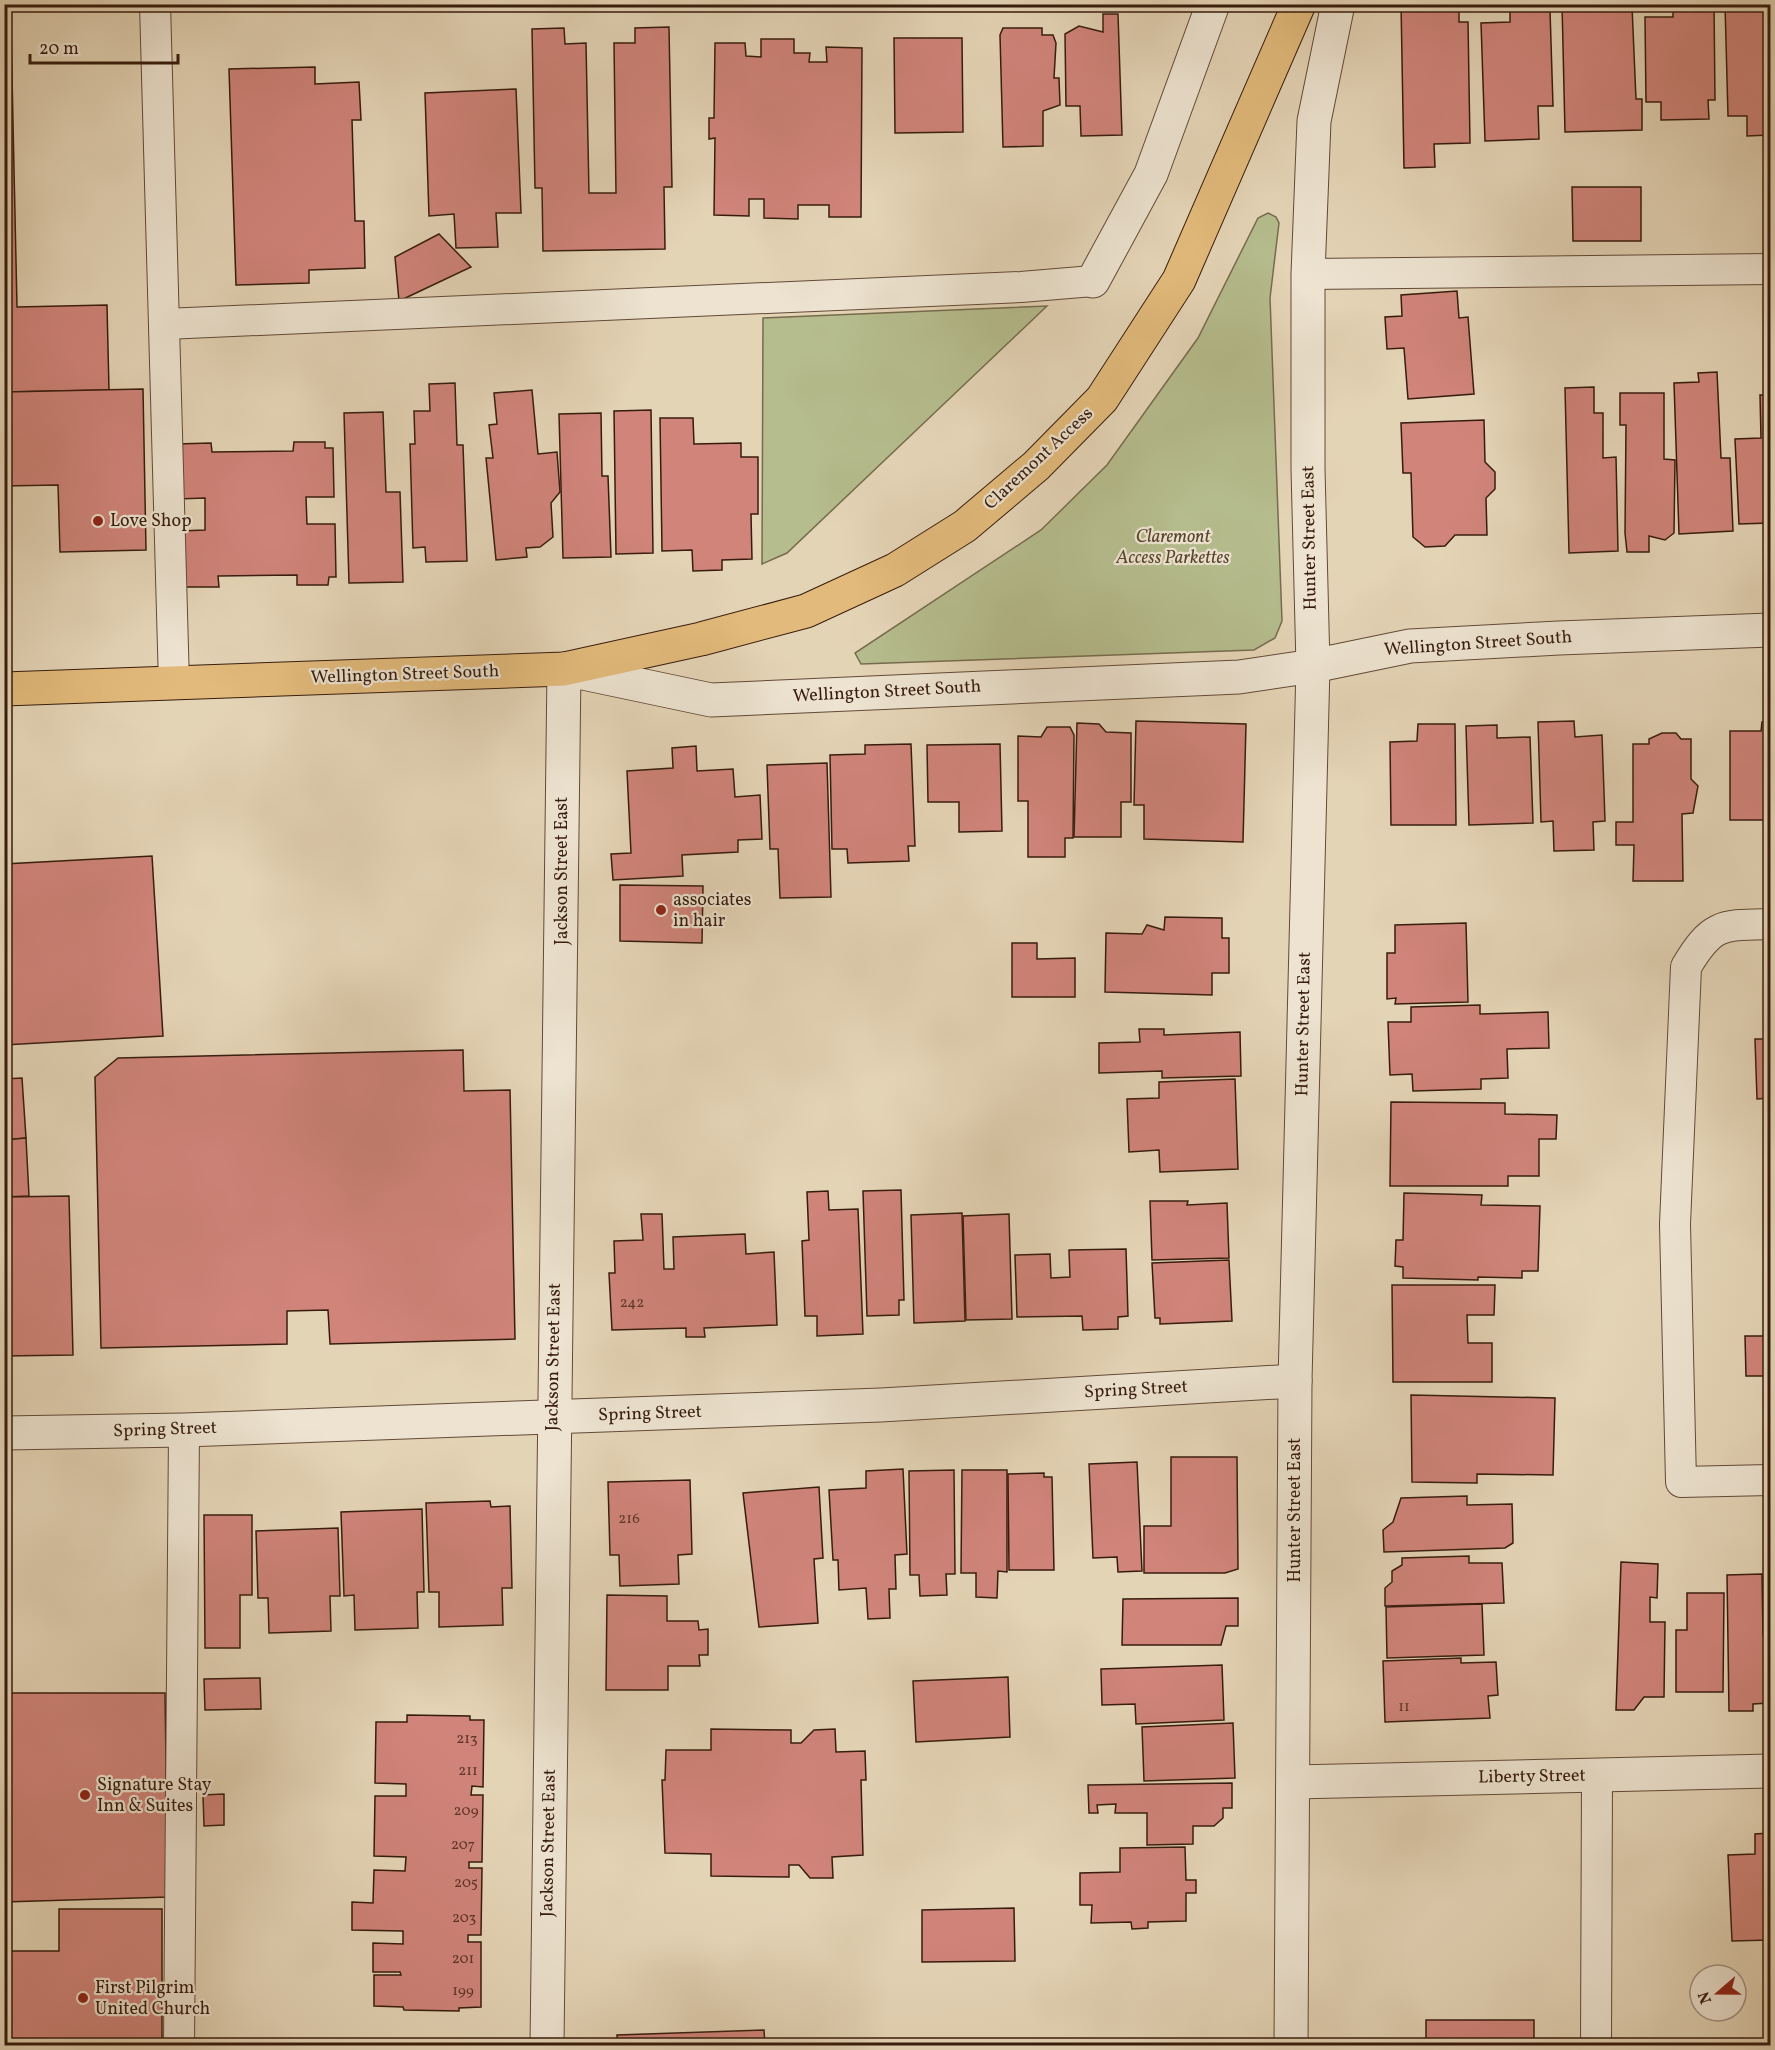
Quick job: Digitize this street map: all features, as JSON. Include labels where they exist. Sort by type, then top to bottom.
[{"type":"main road","name":"Claremont Access","points":[[564,669],[701,639],[806,611],[895,570],[965,526],[1036,466],[1102,399],[1179,280],[1299,4]]},
{"type":"main road","name":"Wellington Street South","points":[[4,689],[564,669]]},
{"type":"street","points":[[1093,281],[1151,174],[1213,4]]},
{"type":"street","name":"Hunter Street East","points":[[1291,2046],[1295,1381],[1313,666],[1308,469],[1308,274],[1314,121],[1338,4]]},
{"type":"street","name":"Wellington Street South","points":[[564,669],[711,700],[1239,676],[1313,666],[1410,646],[1770,630]]},
{"type":"street","name":"Jackson Street East","points":[[547,2046],[564,669]]},
{"type":"street","name":"Spring Street","points":[[4,1433],[184,1430],[881,1405],[1295,1381]]},
{"type":"street","name":"Liberty Street","points":[[1293,1782],[1770,1771]]},
{"type":"lane","points":[[155,4],[174,684]]},
{"type":"lane","points":[[1308,274],[1770,269]]},
{"type":"lane","points":[[165,324],[1022,288],[1093,281]]},
{"type":"lane","points":[[1770,924],[1729,925],[1702,940],[1686,967],[1675,1224],[1681,1482],[1770,1480]]},
{"type":"lane","points":[[179,2046],[184,1430]]},
{"type":"lane","points":[[1596,2046],[1597,1776]]},
{"type":"green space","name":"Claremont Access Parkettes","points":[[1268,213],[1276,217],[1279,223],[1270,298],[1282,621],[1275,638],[1254,650],[861,664],[855,653],[1041,530],[1107,465],[1198,338],[1258,218]]},
{"type":"green space","points":[[1047,306],[787,553],[762,564],[763,318]]},
{"type":"building","points":[[1401,4],[1459,4],[1459,22],[1468,22],[1470,143],[1434,144],[1435,167],[1404,168]]},
{"type":"building","points":[[1562,4],[1632,6],[1636,99],[1642,99],[1642,130],[1565,132]]},
{"type":"building","points":[[1673,4],[1714,4],[1715,100],[1708,100],[1709,119],[1661,120],[1661,102],[1646,102],[1645,17],[1673,17]]},
{"type":"building","points":[[1725,4],[1770,8],[1769,135],[1747,136],[1747,116],[1728,116]]},
{"type":"building","points":[[1550,10],[1553,106],[1538,106],[1539,139],[1485,141],[1481,23],[1510,22],[1510,11]]},
{"type":"building","points":[[1103,14],[1118,14],[1122,135],[1081,136],[1080,106],[1066,106],[1065,34],[1079,26],[1103,32]]},
{"type":"building","points":[[669,27],[672,187],[664,187],[665,249],[543,251],[542,188],[535,188],[532,29],[564,28],[565,44],[586,43],[589,193],[616,193],[614,43],[635,43],[635,28]]},
{"type":"building","points":[[1003,28],[1042,28],[1042,35],[1053,35],[1056,43],[1054,78],[1059,78],[1060,105],[1043,111],[1043,146],[1003,147],[1000,35]]},
{"type":"building","points":[[11,30],[17,307],[107,305],[109,390],[4,392],[4,31]]},
{"type":"building","points":[[894,38],[962,38],[963,132],[895,133]]},
{"type":"building","points":[[761,39],[794,39],[794,53],[810,53],[809,62],[827,62],[826,47],[862,48],[861,217],[829,217],[829,205],[798,205],[798,219],[764,218],[764,199],[749,199],[749,216],[714,215],[715,138],[709,139],[709,118],[714,118],[715,43],[745,43],[746,56],[761,57]]},
{"type":"building","points":[[315,67],[315,84],[359,82],[361,120],[352,120],[355,221],[364,221],[365,268],[309,270],[309,283],[236,285],[229,69]]},
{"type":"building","points":[[516,89],[521,213],[496,213],[498,247],[456,248],[454,214],[429,216],[425,93]]},
{"type":"building","points":[[1572,187],[1641,187],[1641,241],[1573,241]]},
{"type":"building","points":[[439,234],[471,267],[399,301],[395,257]]},
{"type":"building","points":[[1457,291],[1459,318],[1468,317],[1474,394],[1408,399],[1404,348],[1387,349],[1385,317],[1402,316],[1401,295]]},
{"type":"building","points":[[1717,372],[1721,458],[1730,458],[1733,531],[1679,534],[1674,383],[1699,382],[1698,373]]},
{"type":"building","points":[[455,383],[457,445],[463,445],[467,561],[426,562],[425,547],[413,548],[410,444],[415,444],[414,411],[430,411],[429,384]]},
{"type":"building","points":[[1594,387],[1594,413],[1603,413],[1603,458],[1616,457],[1618,551],[1569,553],[1565,388]]},
{"type":"building","points":[[143,389],[146,550],[60,552],[58,485],[4,486],[4,392]]},
{"type":"building","points":[[532,390],[538,454],[557,452],[560,492],[551,503],[553,537],[540,547],[526,548],[527,557],[496,560],[486,458],[493,458],[489,425],[497,424],[494,393]]},
{"type":"building","points":[[1620,393],[1664,393],[1664,459],[1675,460],[1674,533],[1665,540],[1649,536],[1649,552],[1627,552],[1625,533],[1626,425],[1620,425]]},
{"type":"building","points":[[1760,395],[1770,395],[1770,523],[1739,524],[1735,439],[1761,438]]},
{"type":"building","points":[[651,410],[653,553],[616,554],[614,411]]},
{"type":"building","points":[[383,412],[386,492],[400,492],[403,582],[349,583],[344,413]]},
{"type":"building","points":[[601,413],[602,476],[608,476],[611,557],[563,558],[559,414]]},
{"type":"building","points":[[660,418],[693,418],[694,444],[741,443],[741,457],[758,457],[758,514],[751,514],[752,559],[722,560],[722,570],[693,571],[692,550],[662,551]]},
{"type":"building","points":[[1484,420],[1485,462],[1495,472],[1495,489],[1486,498],[1487,535],[1455,535],[1445,546],[1425,547],[1413,537],[1411,473],[1403,473],[1401,423]]},
{"type":"building","points":[[294,442],[325,442],[325,448],[333,448],[334,497],[306,497],[307,524],[335,524],[336,577],[329,577],[328,585],[297,585],[297,575],[218,576],[219,587],[185,587],[179,531],[205,530],[205,498],[177,499],[176,444],[211,443],[212,452],[293,451]]},
{"type":"building","points":[[1136,721],[1246,724],[1243,842],[1144,839],[1144,805],[1134,805]]},
{"type":"building","points":[[1574,721],[1575,737],[1602,735],[1605,821],[1593,822],[1594,850],[1554,851],[1553,821],[1541,822],[1538,722]]},
{"type":"building","points":[[1762,722],[1770,722],[1770,820],[1730,820],[1730,731],[1761,731]]},
{"type":"building","points":[[1077,723],[1099,724],[1106,732],[1131,733],[1131,802],[1121,802],[1121,837],[1074,837]]},
{"type":"building","points":[[1418,724],[1455,724],[1456,825],[1391,825],[1390,742],[1417,741]]},
{"type":"building","points":[[1497,725],[1497,738],[1530,737],[1533,823],[1469,825],[1466,726]]},
{"type":"building","points":[[1047,727],[1070,727],[1074,735],[1073,838],[1065,838],[1065,857],[1028,857],[1028,801],[1018,801],[1018,736],[1041,737]]},
{"type":"building","points":[[1662,733],[1676,733],[1681,739],[1691,739],[1691,779],[1698,786],[1693,813],[1682,814],[1683,881],[1633,881],[1634,845],[1616,845],[1616,822],[1633,822],[1633,744],[1649,744],[1649,739]]},
{"type":"building","points":[[911,744],[915,846],[908,846],[909,861],[848,863],[847,849],[832,849],[830,755],[865,754],[865,745]]},
{"type":"building","points":[[1000,744],[1002,831],[959,832],[959,802],[928,802],[927,745]]},
{"type":"building","points":[[696,746],[697,771],[733,769],[735,797],[760,795],[762,839],[738,840],[738,852],[682,855],[683,876],[613,880],[611,854],[631,853],[627,771],[673,768],[672,748]]},
{"type":"building","points":[[827,763],[831,897],[780,898],[778,849],[770,849],[767,765]]},
{"type":"building","points":[[152,856],[163,1036],[4,1045],[4,864]]},
{"type":"building","points":[[620,885],[703,886],[702,943],[620,941]]},
{"type":"building","points":[[1165,917],[1222,918],[1222,938],[1229,938],[1229,973],[1212,973],[1212,995],[1105,992],[1106,933],[1142,934],[1147,925],[1164,930]]},
{"type":"building","points":[[1466,923],[1468,1002],[1395,1004],[1396,998],[1387,999],[1387,953],[1395,953],[1395,925]]},
{"type":"building","points":[[1012,943],[1037,943],[1037,959],[1075,958],[1075,997],[1012,997]]},
{"type":"building","points":[[1480,1005],[1480,1014],[1548,1012],[1549,1048],[1507,1049],[1508,1078],[1481,1079],[1481,1089],[1413,1091],[1412,1074],[1390,1075],[1388,1022],[1411,1022],[1411,1007]]},
{"type":"building","points":[[1139,1029],[1164,1029],[1164,1035],[1240,1032],[1241,1076],[1162,1078],[1162,1071],[1099,1073],[1099,1043],[1140,1042]]},
{"type":"building","points":[[1755,1039],[1770,1039],[1770,1098],[1757,1099]]},
{"type":"building","points":[[463,1050],[464,1091],[510,1090],[515,1339],[330,1344],[328,1310],[287,1311],[287,1344],[101,1348],[95,1077],[118,1058]]},
{"type":"building","points":[[22,1078],[26,1138],[4,1140],[4,1079]]},
{"type":"building","points":[[1235,1079],[1238,1169],[1160,1172],[1159,1150],[1129,1152],[1127,1099],[1159,1098],[1159,1082]]},
{"type":"building","points":[[1391,1102],[1505,1103],[1505,1114],[1557,1115],[1556,1139],[1539,1139],[1539,1176],[1508,1176],[1508,1186],[1390,1186]]},
{"type":"building","points":[[26,1138],[29,1196],[4,1197],[4,1140]]},
{"type":"building","points":[[901,1190],[904,1300],[899,1300],[899,1315],[867,1316],[863,1191]]},
{"type":"building","points":[[828,1191],[829,1210],[858,1209],[863,1334],[817,1336],[817,1316],[805,1316],[802,1241],[809,1240],[807,1192]]},
{"type":"building","points":[[1404,1193],[1482,1195],[1481,1205],[1540,1206],[1538,1271],[1522,1271],[1522,1278],[1478,1277],[1478,1280],[1403,1278],[1403,1267],[1395,1266],[1396,1240],[1403,1240]]},
{"type":"building","points":[[69,1196],[73,1355],[4,1356],[4,1197]]},
{"type":"building","points":[[1150,1201],[1188,1201],[1187,1205],[1227,1203],[1229,1258],[1152,1260]]},
{"type":"building","points":[[962,1213],[965,1321],[914,1323],[911,1215]]},
{"type":"building","points":[[641,1214],[662,1214],[664,1269],[674,1269],[673,1237],[745,1234],[746,1254],[774,1252],[777,1325],[704,1328],[705,1337],[686,1337],[686,1328],[612,1330],[609,1273],[615,1273],[614,1241],[643,1240]]},
{"type":"building","points":[[1009,1214],[1012,1319],[966,1320],[963,1216]]},
{"type":"building","points":[[1126,1249],[1128,1316],[1118,1317],[1118,1329],[1083,1330],[1082,1316],[1017,1317],[1015,1255],[1050,1254],[1051,1278],[1070,1277],[1069,1250]]},
{"type":"building","points":[[1229,1260],[1232,1321],[1160,1324],[1160,1318],[1155,1318],[1152,1263]]},
{"type":"building","points":[[1392,1285],[1495,1285],[1494,1315],[1467,1315],[1468,1343],[1492,1343],[1492,1382],[1393,1382]]},
{"type":"building","points":[[1745,1336],[1770,1336],[1770,1376],[1746,1376]]},
{"type":"building","points":[[1411,1395],[1555,1398],[1553,1475],[1477,1474],[1477,1483],[1412,1482]]},
{"type":"building","points":[[1171,1457],[1237,1457],[1238,1569],[1225,1573],[1144,1573],[1144,1526],[1171,1526]]},
{"type":"building","points":[[1137,1462],[1142,1571],[1118,1572],[1117,1557],[1093,1558],[1089,1464]]},
{"type":"building","points":[[903,1469],[907,1554],[895,1555],[896,1589],[889,1589],[890,1618],[868,1619],[866,1588],[839,1590],[838,1560],[833,1560],[829,1490],[866,1488],[866,1471]]},
{"type":"building","points":[[954,1470],[955,1574],[946,1574],[947,1595],[920,1596],[919,1575],[910,1575],[909,1471]]},
{"type":"building","points":[[962,1470],[1007,1470],[1007,1572],[998,1571],[997,1598],[976,1597],[976,1573],[961,1573]]},
{"type":"building","points":[[1044,1473],[1044,1477],[1052,1477],[1054,1570],[1009,1570],[1008,1474]]},
{"type":"building","points":[[690,1480],[692,1554],[678,1555],[679,1584],[620,1586],[619,1555],[610,1555],[608,1482]]},
{"type":"building","points":[[819,1487],[823,1558],[814,1559],[818,1623],[759,1627],[743,1493]]},
{"type":"building","points":[[1467,1496],[1467,1505],[1512,1504],[1513,1543],[1505,1548],[1384,1552],[1383,1530],[1393,1522],[1401,1498]]},
{"type":"building","points":[[490,1501],[491,1507],[510,1506],[512,1588],[502,1588],[503,1625],[439,1627],[439,1592],[429,1592],[426,1503]]},
{"type":"building","points":[[422,1509],[424,1592],[417,1592],[418,1628],[355,1630],[354,1595],[344,1596],[341,1512]]},
{"type":"building","points":[[204,1515],[252,1515],[252,1595],[240,1595],[240,1648],[205,1648]]},
{"type":"building","points":[[338,1528],[340,1596],[330,1596],[331,1631],[269,1633],[268,1598],[258,1598],[256,1531]]},
{"type":"building","points":[[1469,1556],[1469,1563],[1502,1563],[1504,1603],[1385,1606],[1385,1588],[1392,1582],[1392,1571],[1402,1565],[1402,1558]]},
{"type":"building","points":[[1621,1562],[1658,1564],[1657,1598],[1650,1597],[1650,1622],[1665,1622],[1664,1697],[1644,1697],[1634,1710],[1616,1710]]},
{"type":"building","points":[[1762,1574],[1763,1635],[1770,1635],[1769,1703],[1753,1704],[1753,1711],[1729,1711],[1727,1575]]},
{"type":"building","points":[[1687,1593],[1724,1593],[1723,1692],[1676,1692],[1676,1630],[1687,1630]]},
{"type":"building","points":[[607,1595],[667,1596],[667,1621],[698,1621],[699,1630],[708,1629],[708,1655],[699,1655],[700,1666],[668,1666],[668,1690],[606,1690]]},
{"type":"building","points":[[1238,1598],[1238,1626],[1226,1626],[1221,1645],[1122,1645],[1123,1599]]},
{"type":"building","points":[[1482,1604],[1484,1655],[1387,1658],[1386,1607]]},
{"type":"building","points":[[1461,1658],[1461,1663],[1496,1662],[1498,1695],[1488,1696],[1490,1718],[1385,1722],[1383,1661]]},
{"type":"building","points":[[1222,1665],[1224,1720],[1136,1724],[1135,1704],[1102,1705],[1101,1669]]},
{"type":"building","points":[[1008,1677],[1010,1737],[916,1742],[913,1681]]},
{"type":"building","points":[[260,1678],[261,1709],[205,1710],[204,1679]]},
{"type":"building","name":"Signature Stay Inn & Suites","points":[[4,1693],[165,1693],[168,1897],[4,1902]]},
{"type":"building","points":[[407,1715],[470,1716],[470,1720],[484,1720],[483,1787],[472,1786],[471,1795],[483,1795],[482,1862],[469,1862],[469,1868],[482,1868],[481,1935],[468,1935],[468,1942],[481,1942],[481,2007],[459,2008],[459,2011],[404,2010],[403,2007],[374,2006],[374,1975],[401,1975],[400,1972],[373,1972],[373,1943],[403,1944],[403,1931],[352,1930],[352,1902],[373,1903],[374,1870],[405,1871],[406,1857],[374,1856],[375,1796],[406,1796],[406,1784],[375,1783],[376,1722],[407,1722]]},
{"type":"building","points":[[1233,1723],[1235,1778],[1144,1781],[1142,1727]]},
{"type":"building","points":[[711,1729],[791,1730],[791,1743],[801,1743],[814,1730],[835,1729],[836,1752],[865,1751],[866,1780],[861,1780],[863,1855],[832,1857],[833,1878],[810,1878],[799,1865],[789,1865],[789,1877],[711,1876],[711,1854],[665,1853],[662,1780],[665,1780],[666,1750],[711,1750]]},
{"type":"building","points":[[1232,1783],[1232,1808],[1223,1808],[1223,1818],[1214,1826],[1193,1826],[1193,1844],[1147,1845],[1147,1813],[1115,1813],[1116,1804],[1097,1805],[1098,1813],[1089,1813],[1088,1785]]},
{"type":"building","points":[[224,1794],[224,1825],[204,1826],[203,1795]]},
{"type":"building","points":[[1770,1833],[1770,1940],[1732,1941],[1728,1855],[1755,1854],[1755,1834]]},
{"type":"building","points":[[1185,1847],[1186,1880],[1196,1880],[1196,1893],[1186,1893],[1186,1921],[1148,1922],[1148,1928],[1132,1929],[1131,1922],[1091,1923],[1092,1905],[1080,1905],[1080,1873],[1120,1872],[1120,1848]]},
{"type":"building","points":[[1014,1908],[1015,1961],[922,1962],[922,1910]]},
{"type":"building","name":"First Pilgrim United Church","points":[[59,1909],[162,1909],[162,2046],[4,2046],[4,1951],[59,1951]]},
{"type":"building","points":[[1426,2020],[1534,2020],[1534,2046],[1426,2046]]},
{"type":"building","points":[[764,2030],[765,2046],[617,2046],[617,2035]]},
{"type":"place","name":"Love Shop","points":[[98,521]]},
{"type":"place","name":"associates in hair","points":[[661,910]]},
{"type":"place","name":"Signature Stay Inn & Suites","points":[[85,1795]]},
{"type":"place","name":"First Pilgrim United Church","points":[[83,1998]]}]
